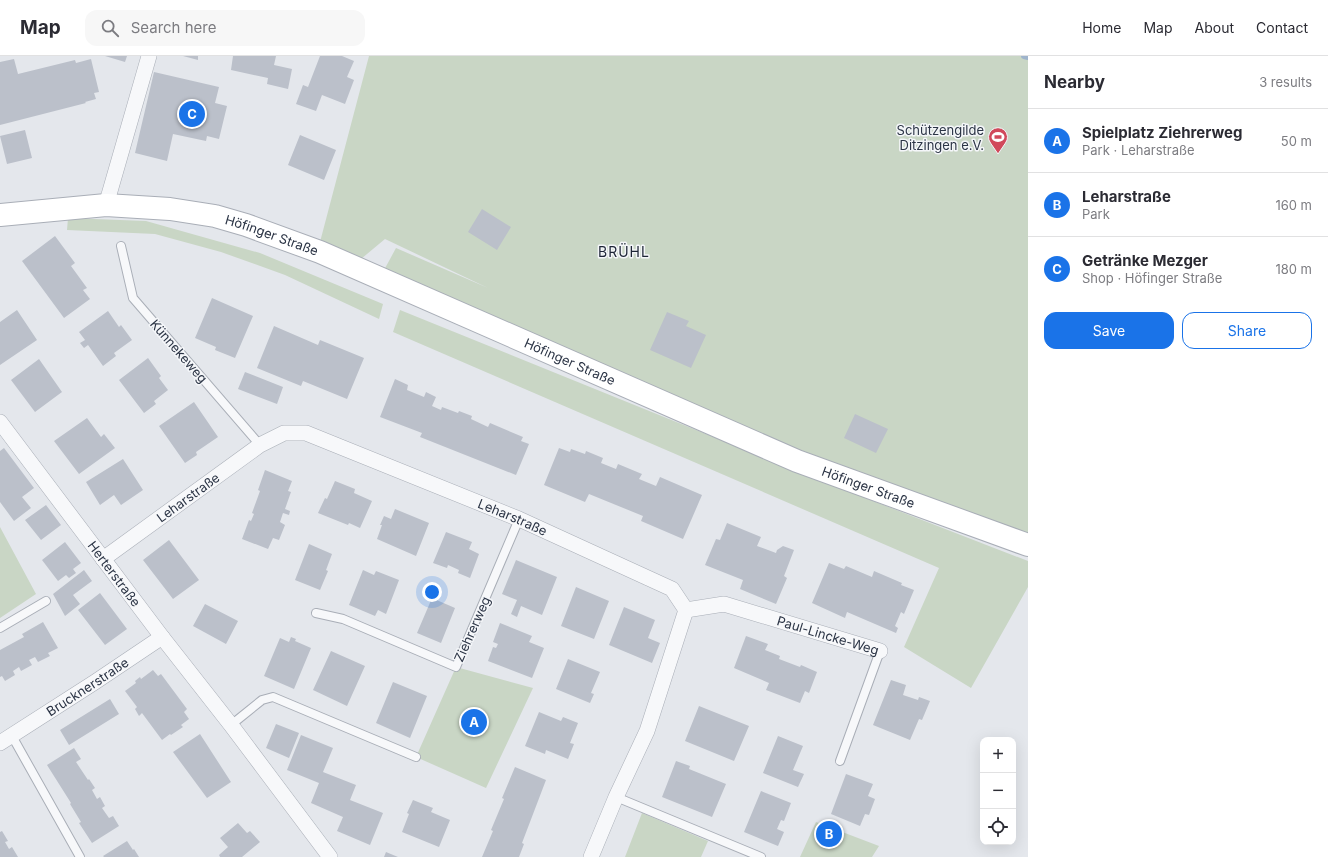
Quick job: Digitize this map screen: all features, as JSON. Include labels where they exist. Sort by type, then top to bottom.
[{"type":"street","points":[[106,205],[149,56]]},
{"type":"street","name":"Höfinger Straße","points":[[0,215],[106,205],[170,209],[215,216],[246,225],[312,249],[797,461],[1028,545]]},
{"type":"street","name":"Herterstraße","points":[[0,422],[330,857]]},
{"type":"street","name":"Leharstraße","points":[[103,559],[260,445],[284,433],[306,433],[519,519],[672,589],[686,610]]},
{"type":"street","name":"Paul-Lincke-Weg","points":[[686,610],[724,604],[880,651]]},
{"type":"street","points":[[592,857],[616,797],[647,731],[686,610]]},
{"type":"street","name":"Brucknerstraße","points":[[6,739],[162,637]]},
{"type":"lane","name":"Künnekeweg","points":[[121,246],[133,298],[260,445]]},
{"type":"lane","name":"Ziehrerweg","points":[[316,613],[343,619],[456,667],[519,519]]},
{"type":"lane","points":[[0,628],[46,601]]},
{"type":"lane","name":"Paul-Lincke-Weg","points":[[840,761],[880,651]]},
{"type":"lane","points":[[231,725],[262,700],[273,697],[416,756]]},
{"type":"lane","name":"Brucknerstraße","points":[[6,739],[80,857]]},
{"type":"lane","points":[[616,797],[761,857]]},
{"type":"green space","points":[[369,56],[1028,56],[1028,545],[797,461],[383,272],[396,248],[488,288],[385,239],[361,259],[320,242]]},
{"type":"green space","points":[[68,218],[146,221],[260,253],[383,304],[379,319],[285,275],[221,252],[155,234],[67,230]]},
{"type":"green space","points":[[400,310],[837,487],[1028,561],[1028,587],[971,688],[904,647],[939,568],[393,332]]},
{"type":"green space","points":[[0,527],[36,594],[0,618]]},
{"type":"green space","points":[[456,667],[533,688],[486,788],[416,757]]},
{"type":"green space","points":[[642,813],[708,841],[701,857],[625,857]]},
{"type":"green space","points":[[816,822],[879,846],[872,857],[800,857]]},
{"type":"building","points":[[105,56],[127,56],[125,62]]},
{"type":"building","points":[[183,56],[198,56],[198,60]]},
{"type":"building","points":[[233,56],[276,56],[274,65],[292,69],[288,89],[267,84],[268,78],[231,70]]},
{"type":"building","points":[[320,56],[342,56],[354,61],[347,77],[354,80],[345,104],[322,95],[316,111],[296,104],[303,85],[308,87]]},
{"type":"building","points":[[14,59],[18,74],[75,60],[76,63],[91,59],[99,92],[94,93],[96,99],[85,102],[86,103],[0,125],[0,62]]},
{"type":"building","points":[[154,72],[219,87],[215,103],[227,106],[219,139],[207,136],[206,141],[173,134],[167,161],[135,153]]},
{"type":"building","points":[[25,130],[32,158],[7,164],[0,136]]},
{"type":"building","points":[[300,135],[336,150],[324,180],[288,165]]},
{"type":"building","points":[[482,209],[511,227],[497,250],[468,232]]},
{"type":"building","points":[[55,236],[75,263],[71,266],[87,288],[83,290],[90,299],[64,318],[22,261]]},
{"type":"building","points":[[212,298],[253,316],[235,358],[215,350],[216,347],[195,338]]},
{"type":"building","points":[[17,310],[37,340],[0,365],[0,322]]},
{"type":"building","points":[[108,311],[119,327],[121,325],[132,340],[114,353],[116,356],[103,366],[88,345],[84,348],[80,343],[85,340],[79,332]]},
{"type":"building","points":[[667,312],[689,321],[686,326],[706,335],[691,368],[650,350]]},
{"type":"building","points":[[274,326],[318,345],[320,340],[364,358],[347,399],[303,381],[301,386],[257,368]]},
{"type":"building","points":[[148,358],[161,376],[159,378],[168,390],[154,401],[156,404],[144,413],[119,380]]},
{"type":"building","points":[[39,359],[62,392],[35,412],[11,380]]},
{"type":"building","points":[[245,372],[283,387],[277,404],[238,389]]},
{"type":"building","points":[[395,379],[408,385],[407,390],[424,397],[426,392],[436,397],[432,406],[441,410],[442,407],[458,413],[459,411],[472,416],[471,419],[488,427],[490,423],[523,437],[521,441],[529,444],[516,475],[420,437],[422,433],[380,417]]},
{"type":"building","points":[[194,402],[218,437],[196,452],[197,455],[185,463],[159,426]]},
{"type":"building","points":[[855,414],[888,429],[876,453],[844,438]]},
{"type":"building","points":[[87,418],[101,437],[104,434],[115,448],[79,474],[54,441]]},
{"type":"building","points":[[4,448],[34,488],[22,497],[31,508],[14,521],[0,502],[0,451]]},
{"type":"building","points":[[559,448],[570,452],[571,449],[585,454],[586,451],[603,458],[601,463],[616,469],[618,464],[642,474],[639,479],[656,486],[660,477],[702,495],[683,539],[641,521],[643,516],[589,494],[585,502],[544,485]]},
{"type":"building","points":[[123,459],[143,490],[121,505],[114,495],[100,505],[86,482]]},
{"type":"building","points":[[265,470],[292,481],[288,491],[291,492],[285,509],[290,511],[289,515],[283,513],[280,522],[285,525],[279,540],[273,538],[268,549],[242,539],[249,520],[251,521],[254,514],[252,513],[260,491],[258,490]]},
{"type":"building","points":[[335,481],[355,489],[354,493],[372,501],[360,528],[349,523],[348,525],[318,513],[325,498],[327,499]]},
{"type":"building","points":[[46,505],[61,525],[41,540],[25,520]]},
{"type":"building","points":[[395,509],[429,523],[416,556],[377,539],[382,525],[380,525],[384,516],[391,519]]},
{"type":"building","points":[[727,523],[761,537],[757,546],[776,553],[777,550],[783,546],[794,550],[784,576],[787,578],[776,604],[740,589],[743,580],[705,565],[716,539],[720,540]]},
{"type":"building","points":[[446,532],[472,542],[469,549],[479,554],[470,578],[458,573],[459,570],[448,565],[447,568],[433,563]]},
{"type":"building","points":[[169,540],[199,580],[173,599],[143,560]]},
{"type":"building","points":[[65,542],[81,563],[73,569],[76,573],[69,578],[66,575],[58,581],[42,560]]},
{"type":"building","points":[[309,544],[332,554],[326,570],[328,571],[320,590],[295,580]]},
{"type":"building","points":[[516,560],[557,577],[542,615],[521,606],[517,617],[511,614],[517,600],[502,594]]},
{"type":"building","points":[[829,563],[844,569],[846,566],[872,577],[874,571],[914,590],[904,614],[901,612],[895,626],[898,628],[896,633],[847,612],[845,618],[812,603]]},
{"type":"building","points":[[84,570],[92,581],[73,595],[80,604],[65,616],[53,594]]},
{"type":"building","points":[[363,570],[374,575],[376,571],[399,580],[386,614],[378,610],[375,616],[349,605]]},
{"type":"building","points":[[576,587],[609,601],[594,639],[561,626]]},
{"type":"building","points":[[100,593],[127,629],[105,645],[78,610]]},
{"type":"building","points":[[432,598],[455,608],[441,643],[417,633]]},
{"type":"building","points":[[205,604],[238,621],[226,644],[193,626]]},
{"type":"building","points":[[624,607],[655,620],[648,638],[660,643],[652,663],[609,645]]},
{"type":"building","points":[[43,622],[58,648],[48,653],[50,656],[38,662],[35,657],[29,660],[32,665],[21,671],[19,667],[13,671],[15,675],[5,681],[2,676],[0,677],[0,650],[24,637],[22,634]]},
{"type":"building","points":[[500,623],[532,636],[529,642],[544,648],[532,678],[488,661],[493,647],[496,648],[498,644],[493,642]]},
{"type":"building","points":[[746,636],[768,644],[765,650],[780,656],[779,659],[800,667],[801,665],[817,672],[809,693],[805,691],[800,703],[766,690],[769,683],[734,668]]},
{"type":"building","points":[[291,637],[296,639],[295,641],[311,648],[294,689],[264,676],[280,638],[289,642]]},
{"type":"building","points":[[331,651],[365,666],[347,706],[313,690]]},
{"type":"building","points":[[568,659],[600,672],[591,693],[594,694],[590,703],[556,689]]},
{"type":"building","points":[[153,670],[158,676],[161,674],[187,709],[184,712],[189,719],[181,725],[183,727],[162,740],[142,713],[139,716],[135,709],[137,707],[125,691],[136,683],[135,681],[140,677],[141,679]]},
{"type":"building","points":[[891,680],[906,685],[903,695],[918,700],[919,697],[930,701],[922,720],[919,719],[910,740],[873,725]]},
{"type":"building","points":[[393,682],[427,696],[410,738],[376,723]]},
{"type":"building","points":[[110,699],[119,714],[69,745],[60,730]]},
{"type":"building","points":[[699,706],[749,726],[734,761],[685,741]]},
{"type":"building","points":[[539,712],[561,721],[563,717],[578,723],[570,743],[574,744],[568,759],[546,750],[545,754],[525,746]]},
{"type":"building","points":[[276,724],[299,733],[289,758],[266,748]]},
{"type":"building","points":[[200,734],[231,782],[207,798],[173,752]]},
{"type":"building","points":[[301,735],[333,748],[323,772],[356,785],[350,800],[383,813],[370,845],[337,831],[343,817],[311,803],[319,783],[287,770]]},
{"type":"building","points":[[778,736],[803,746],[793,770],[804,774],[798,787],[763,773]]},
{"type":"building","points":[[74,748],[81,759],[76,762],[95,788],[92,790],[97,799],[100,797],[105,806],[102,808],[109,818],[113,816],[119,826],[92,843],[79,823],[81,822],[70,804],[71,803],[47,765]]},
{"type":"building","points":[[676,761],[690,766],[689,769],[726,784],[712,817],[662,797]]},
{"type":"building","points":[[515,767],[546,780],[522,843],[524,844],[519,857],[482,857],[504,799],[502,798]]},
{"type":"building","points":[[846,774],[873,784],[868,796],[875,799],[869,815],[865,814],[860,826],[831,814]]},
{"type":"building","points":[[761,791],[791,803],[784,821],[781,820],[777,829],[784,832],[778,846],[744,832]]},
{"type":"building","points":[[413,800],[433,808],[431,812],[450,820],[439,847],[402,832],[409,814],[407,813]]},
{"type":"building","points":[[238,823],[247,833],[250,831],[260,842],[242,857],[220,857],[219,855],[228,847],[220,838]]},
{"type":"building","points":[[2,831],[8,841],[5,842],[9,849],[12,847],[18,857],[0,857],[0,832]]},
{"type":"building","points":[[127,841],[139,857],[103,856]]},
{"type":"building","points":[[386,852],[398,857],[384,857]]},
{"type":"waterway","points":[[1024,56],[1028,57]]},
{"type":"place","name":"Getränke Mezger","points":[[192,114]]},
{"type":"place","name":"Schützengilde Ditzingen e.V.","points":[[998,154]]},
{"type":"place","name":"Spielplatz Ziehrerweg","points":[[474,722]]},
{"type":"place","name":"Leharstraße","points":[[829,834]]},
{"type":"district","name":"BRÜHL","points":[[624,252]]}]
